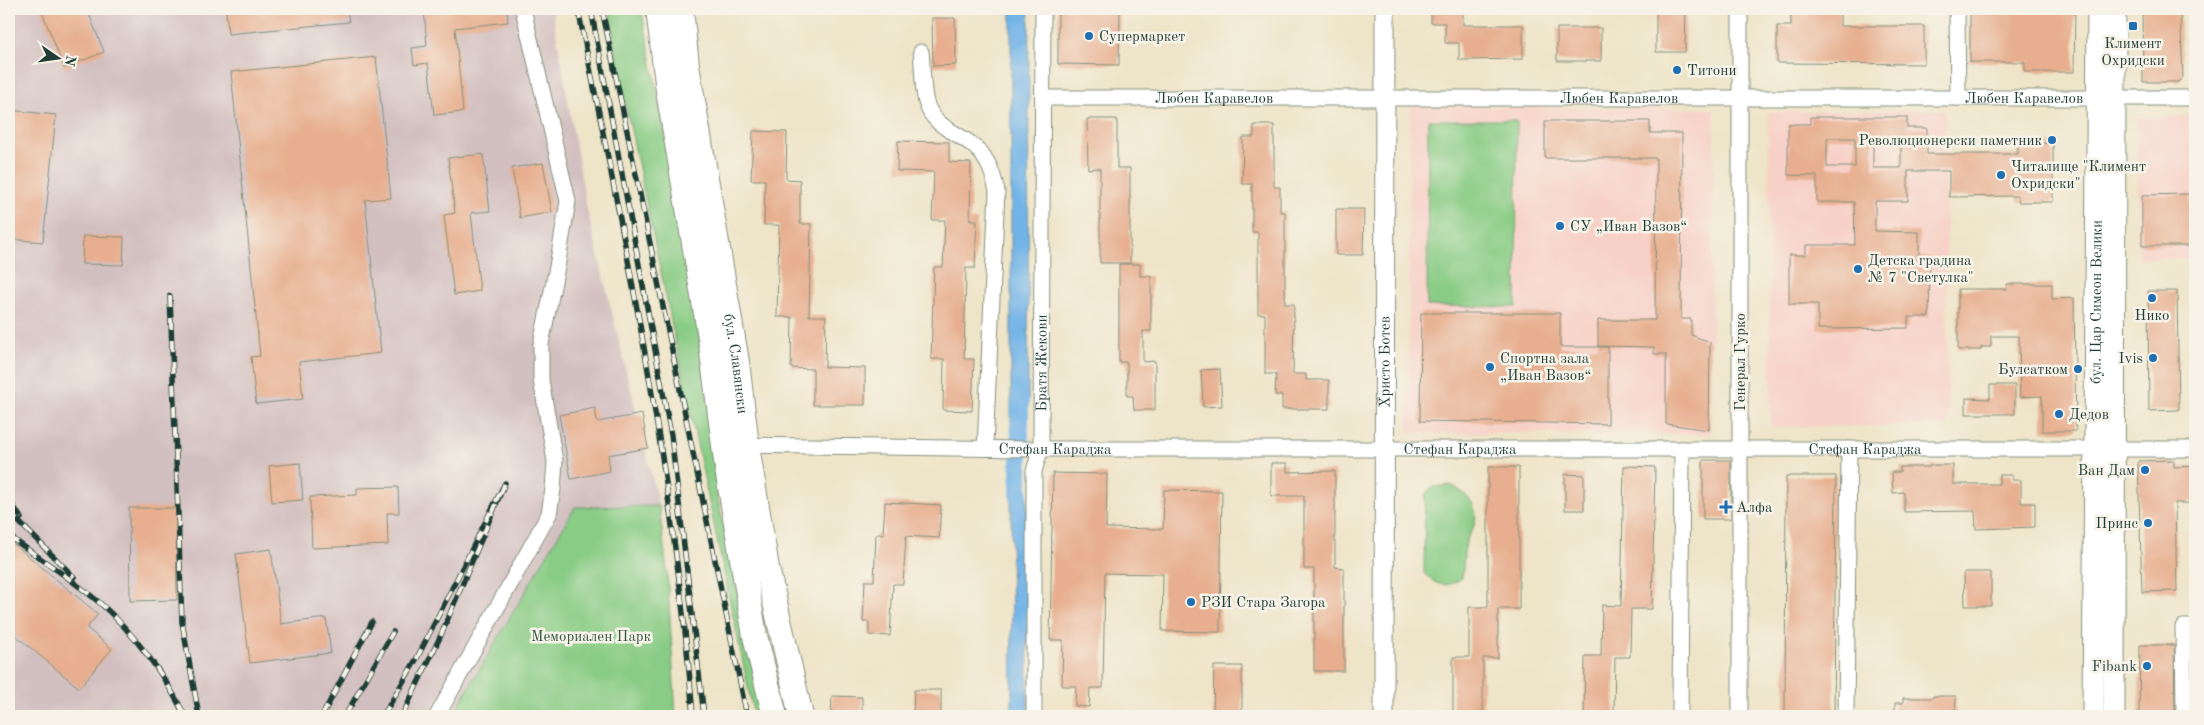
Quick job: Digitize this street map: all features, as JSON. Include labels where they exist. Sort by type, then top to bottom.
[{"type":"main road","name":"бул. Славянски","points":[[658,9],[668,91],[710,337],[801,716]]},
{"type":"main road","name":"бул. Славянски","points":[[681,9],[687,65],[735,353],[736,445],[755,636],[775,716]]},
{"type":"main road","name":"бул. Цар Симеон Велики","points":[[2098,9],[2106,98],[2105,449],[2114,716]]},
{"type":"main road","name":"бул. Цар Симеон Велики","points":[[2106,98],[2115,9]]},
{"type":"main road","name":"бул. Цар Симеон Велики","points":[[2093,716],[2105,449]]},
{"type":"street","points":[[437,716],[549,514],[553,490],[555,461],[541,380],[541,344],[559,258],[568,201],[523,9]]},
{"type":"street","name":"Братя Жекови","points":[[1034,716],[1034,471],[1043,98],[1043,9]]},
{"type":"street","name":"Христо Ботев","points":[[1384,716],[1385,9]]},
{"type":"street","name":"Генерал Гурко","points":[[1740,9],[1740,716]]},
{"type":"street","points":[[1957,9],[1958,98]]},
{"type":"street","points":[[921,52],[926,102],[930,110],[945,129],[975,147],[991,166],[998,191],[985,448]]},
{"type":"street","name":"Любен Каравелов","points":[[1043,98],[2195,98]]},
{"type":"street","name":"Стефан Караджа","points":[[736,445],[1036,449],[2195,449]]},
{"type":"street","points":[[1680,716],[1682,449]]},
{"type":"street","points":[[1846,716],[1849,449]]},
{"type":"street","points":[[2184,716],[2189,627]]},
{"type":"shaded area","points":[[9,9],[552,9],[586,205],[659,506],[575,508],[452,716],[9,716]]},
{"type":"shaded area","name":"СУ „Иван Вазов“","points":[[1410,106],[1714,109],[1710,434],[1408,433]]},
{"type":"shaded area","name":"Детска градина № 7 \"Светулка\"","points":[[1945,110],[1948,425],[1771,427],[1768,112]]},
{"type":"shaded area","points":[[2195,116],[2195,257],[2139,259],[2137,118]]},
{"type":"green space","points":[[609,9],[641,9],[691,277],[713,441],[716,490],[763,716],[754,716],[618,68]]},
{"type":"green space","points":[[1428,120],[1517,120],[1516,307],[1427,306]]},
{"type":"green space","points":[[1450,485],[1467,497],[1474,507],[1476,514],[1464,551],[1462,578],[1447,585],[1433,581],[1424,573],[1425,494],[1433,487]]},
{"type":"green space","name":"Мемориален Парк","points":[[659,506],[667,571],[676,716],[452,716],[575,507]]},
{"type":"water","points":[[1011,9],[1029,9],[1028,426],[1011,426]]},
{"type":"water","points":[[1011,471],[1027,471],[1028,716],[1012,716]]},
{"type":"building","points":[[41,9],[87,9],[104,52],[64,68]]},
{"type":"building","points":[[226,9],[347,9],[349,22],[228,34]]},
{"type":"building","points":[[424,9],[507,9],[508,22],[455,28],[463,112],[434,115],[428,63],[414,65],[412,48],[427,46]]},
{"type":"building","name":"Супермаркет","points":[[1058,9],[1120,9],[1119,65],[1058,64]]},
{"type":"building","points":[[1431,9],[1463,9],[1463,25],[1523,25],[1523,59],[1459,60],[1459,43],[1445,43],[1445,23],[1431,23]]},
{"type":"building","points":[[1656,9],[1686,9],[1685,52],[1656,52]]},
{"type":"building","points":[[1791,9],[1840,9],[1840,26],[1924,26],[1924,64],[1777,63],[1777,26],[1791,26]]},
{"type":"building","points":[[2075,9],[2074,72],[2025,72],[2025,62],[1970,62],[1970,10]]},
{"type":"building","points":[[2142,9],[2180,9],[2183,77],[2178,82],[2143,82]]},
{"type":"building","points":[[932,18],[955,18],[956,65],[933,66]]},
{"type":"building","points":[[1557,28],[1601,28],[1601,61],[1557,61]]},
{"type":"building","points":[[376,57],[391,198],[365,200],[381,353],[299,362],[303,399],[256,404],[251,357],[260,356],[231,72]]},
{"type":"building","points":[[9,110],[56,115],[43,242],[9,239]]},
{"type":"building","points":[[1810,117],[1907,117],[1907,128],[1927,128],[1927,154],[2018,154],[2018,144],[2053,143],[2053,202],[2018,202],[2018,196],[1949,197],[1949,171],[1908,171],[1908,201],[1875,201],[1875,231],[1919,232],[1919,257],[1930,257],[1929,317],[1908,317],[1908,328],[1818,329],[1818,304],[1789,304],[1789,255],[1806,255],[1806,245],[1855,245],[1854,202],[1817,202],[1817,176],[1788,175],[1788,124],[1810,124]],"holes":[[[1827,138],[1855,138],[1855,167],[1827,167]],[[1873,139],[1901,139],[1901,168],[1873,168]]]},
{"type":"building","points":[[1087,119],[1117,119],[1117,168],[1130,168],[1130,263],[1100,263],[1100,168],[1088,169]]},
{"type":"building","points":[[1545,121],[1650,121],[1650,133],[1682,133],[1681,319],[1691,319],[1691,335],[1710,342],[1709,430],[1666,424],[1666,354],[1654,354],[1654,347],[1598,346],[1598,320],[1655,320],[1656,158],[1545,158]]},
{"type":"building","points":[[1254,125],[1274,125],[1274,187],[1280,187],[1280,212],[1285,212],[1285,304],[1294,304],[1293,374],[1306,374],[1306,380],[1329,380],[1329,409],[1282,409],[1282,395],[1275,395],[1276,374],[1265,374],[1265,314],[1258,314],[1258,232],[1252,232],[1252,184],[1242,184],[1243,137],[1254,137]]},
{"type":"building","points":[[753,131],[787,132],[786,179],[800,180],[800,224],[811,224],[809,316],[826,316],[825,367],[865,368],[865,405],[813,405],[813,369],[791,368],[792,317],[777,317],[779,225],[764,225],[765,180],[751,180]]},
{"type":"building","points":[[898,141],[949,142],[949,162],[971,163],[970,220],[977,220],[975,268],[966,268],[964,359],[974,359],[972,411],[943,410],[944,359],[931,359],[934,267],[943,267],[945,220],[932,220],[934,172],[897,171]]},
{"type":"building","points":[[483,154],[490,211],[471,213],[480,291],[454,295],[444,215],[455,213],[448,158]]},
{"type":"building","points":[[543,163],[552,212],[520,218],[512,168]]},
{"type":"building","points":[[2190,194],[2191,246],[2142,246],[2142,195]]},
{"type":"building","points":[[1336,209],[1364,209],[1363,255],[1336,255]]},
{"type":"building","points":[[83,236],[124,237],[123,265],[82,264]]},
{"type":"building","points":[[1119,264],[1140,264],[1140,276],[1151,276],[1151,331],[1143,331],[1143,362],[1155,361],[1155,410],[1134,410],[1133,396],[1127,396],[1127,362],[1119,362]]},
{"type":"building","points":[[2007,284],[2052,284],[2052,299],[2074,298],[2076,431],[2042,431],[2042,396],[2020,397],[2019,336],[1991,336],[1991,347],[1981,347],[1981,350],[1958,350],[1958,289],[2007,289]]},
{"type":"building","points":[[2148,291],[2177,291],[2179,410],[2149,411]]},
{"type":"building","name":"Спортна зала „Иван Вазов“","points":[[1421,313],[1560,313],[1560,347],[1608,347],[1608,424],[1420,421]]},
{"type":"building","points":[[1220,369],[1222,406],[1203,407],[1201,370]]},
{"type":"building","points":[[1990,385],[2015,385],[2015,414],[1966,414],[1966,398],[1990,399]]},
{"type":"building","points":[[595,408],[597,422],[642,414],[648,448],[608,455],[610,471],[571,479],[559,415]]},
{"type":"building","points":[[1703,460],[1731,460],[1731,519],[1703,519]]},
{"type":"building","points":[[2174,460],[2174,467],[2195,466],[2195,503],[2175,503],[2177,591],[2142,592],[2138,461]]},
{"type":"building","points":[[300,463],[303,500],[272,502],[269,466]]},
{"type":"building","points":[[1271,463],[1287,463],[1287,472],[1335,471],[1335,567],[1344,568],[1344,671],[1314,671],[1314,569],[1304,569],[1304,496],[1271,496]]},
{"type":"building","points":[[1930,465],[1953,465],[1953,484],[1999,484],[1999,475],[2012,475],[2012,480],[2021,480],[2021,503],[2035,503],[2035,527],[1976,529],[1975,511],[1904,512],[1904,492],[1893,493],[1892,472],[1900,472],[1900,467],[1930,467]]},
{"type":"building","points":[[1624,466],[1655,467],[1652,609],[1631,609],[1630,657],[1615,657],[1614,716],[1584,716],[1585,656],[1601,656],[1602,605],[1621,606]]},
{"type":"building","points":[[1488,467],[1519,467],[1519,609],[1498,609],[1498,658],[1483,658],[1483,716],[1453,716],[1453,657],[1469,657],[1469,607],[1488,607]]},
{"type":"building","name":"РЗИ Стара Загора","points":[[1053,473],[1107,474],[1106,528],[1163,529],[1164,490],[1222,491],[1220,632],[1162,631],[1163,574],[1105,573],[1103,688],[1090,688],[1089,707],[1075,706],[1076,686],[1062,686],[1063,640],[1050,640]]},
{"type":"building","points":[[1565,474],[1584,475],[1584,510],[1565,510]]},
{"type":"building","points":[[1786,476],[1836,476],[1834,716],[1785,716]]},
{"type":"building","points":[[398,487],[399,513],[387,513],[388,545],[312,548],[310,497],[357,495],[357,488]]},
{"type":"building","points":[[885,502],[941,505],[939,538],[906,536],[903,584],[893,584],[890,636],[869,635],[869,622],[863,622],[865,581],[874,581],[876,534],[883,534]]},
{"type":"building","points":[[129,508],[176,508],[177,600],[130,601]]},
{"type":"building","points":[[9,540],[98,614],[87,628],[112,649],[79,688],[9,630]]},
{"type":"building","points":[[271,549],[281,624],[326,618],[331,653],[250,663],[236,554]]},
{"type":"building","points":[[1964,572],[1991,572],[1991,606],[1965,606]]},
{"type":"building","points":[[2140,645],[2174,645],[2175,716],[2139,716]]},
{"type":"building","points":[[1214,666],[1242,666],[1242,716],[1213,716]]},
{"type":"building","points":[[914,690],[941,690],[941,716],[913,716]]},
{"type":"building","points":[[832,696],[862,697],[862,716],[831,716]]},
{"type":"building","points":[[1933,696],[1956,696],[1955,716],[1895,716],[1895,703],[1903,703],[1903,698],[1933,698]]},
{"type":"waterway","points":[[1019,496],[1020,402]]},
{"type":"railway","points":[[578,9],[614,185],[661,449],[685,627],[693,716]]},
{"type":"railway","points":[[591,9],[671,435],[704,716]]},
{"type":"railway","points":[[602,9],[747,716]]},
{"type":"railway","points":[[170,296],[182,622],[199,716]]},
{"type":"railway","points":[[383,716],[417,658],[505,483],[441,635],[402,716]]},
{"type":"railway","points":[[9,499],[21,518]]},
{"type":"railway","points":[[9,512],[74,577]]},
{"type":"railway","points":[[9,536],[79,586],[101,604],[125,628],[159,671],[185,716]]},
{"type":"railway","points":[[322,716],[372,622]]},
{"type":"railway","points":[[345,716],[393,632]]},
{"type":"place","name":"Климент Охридски","points":[[2133,26]]},
{"type":"place","name":"Супермаркет","points":[[1089,36]]},
{"type":"place","name":"Титони","points":[[1677,70]]},
{"type":"place","name":"Революционерски паметник","points":[[2052,140]]},
{"type":"place","name":"Читалище \"Климент Охридски\"","points":[[2001,175]]},
{"type":"place","name":"СУ „Иван Вазов“","points":[[1560,226]]},
{"type":"place","name":"Детска градина № 7 \"Светулка\"","points":[[1858,269]]},
{"type":"place","name":"Нико","points":[[2152,298]]},
{"type":"place","name":"Ivis","points":[[2153,358]]},
{"type":"place","name":"Спортна зала „Иван Вазов“","points":[[1490,367]]},
{"type":"place","name":"Булсатком","points":[[2078,369]]},
{"type":"place","name":"Дедов","points":[[2059,414]]},
{"type":"place","name":"Ван Дам","points":[[2145,470]]},
{"type":"place","name":"Алфа","points":[[1726,507]]},
{"type":"place","name":"Принс","points":[[2148,523]]},
{"type":"place","name":"РЗИ Стара Загора","points":[[1191,602]]},
{"type":"place","name":"Fibank","points":[[2147,666]]}]
